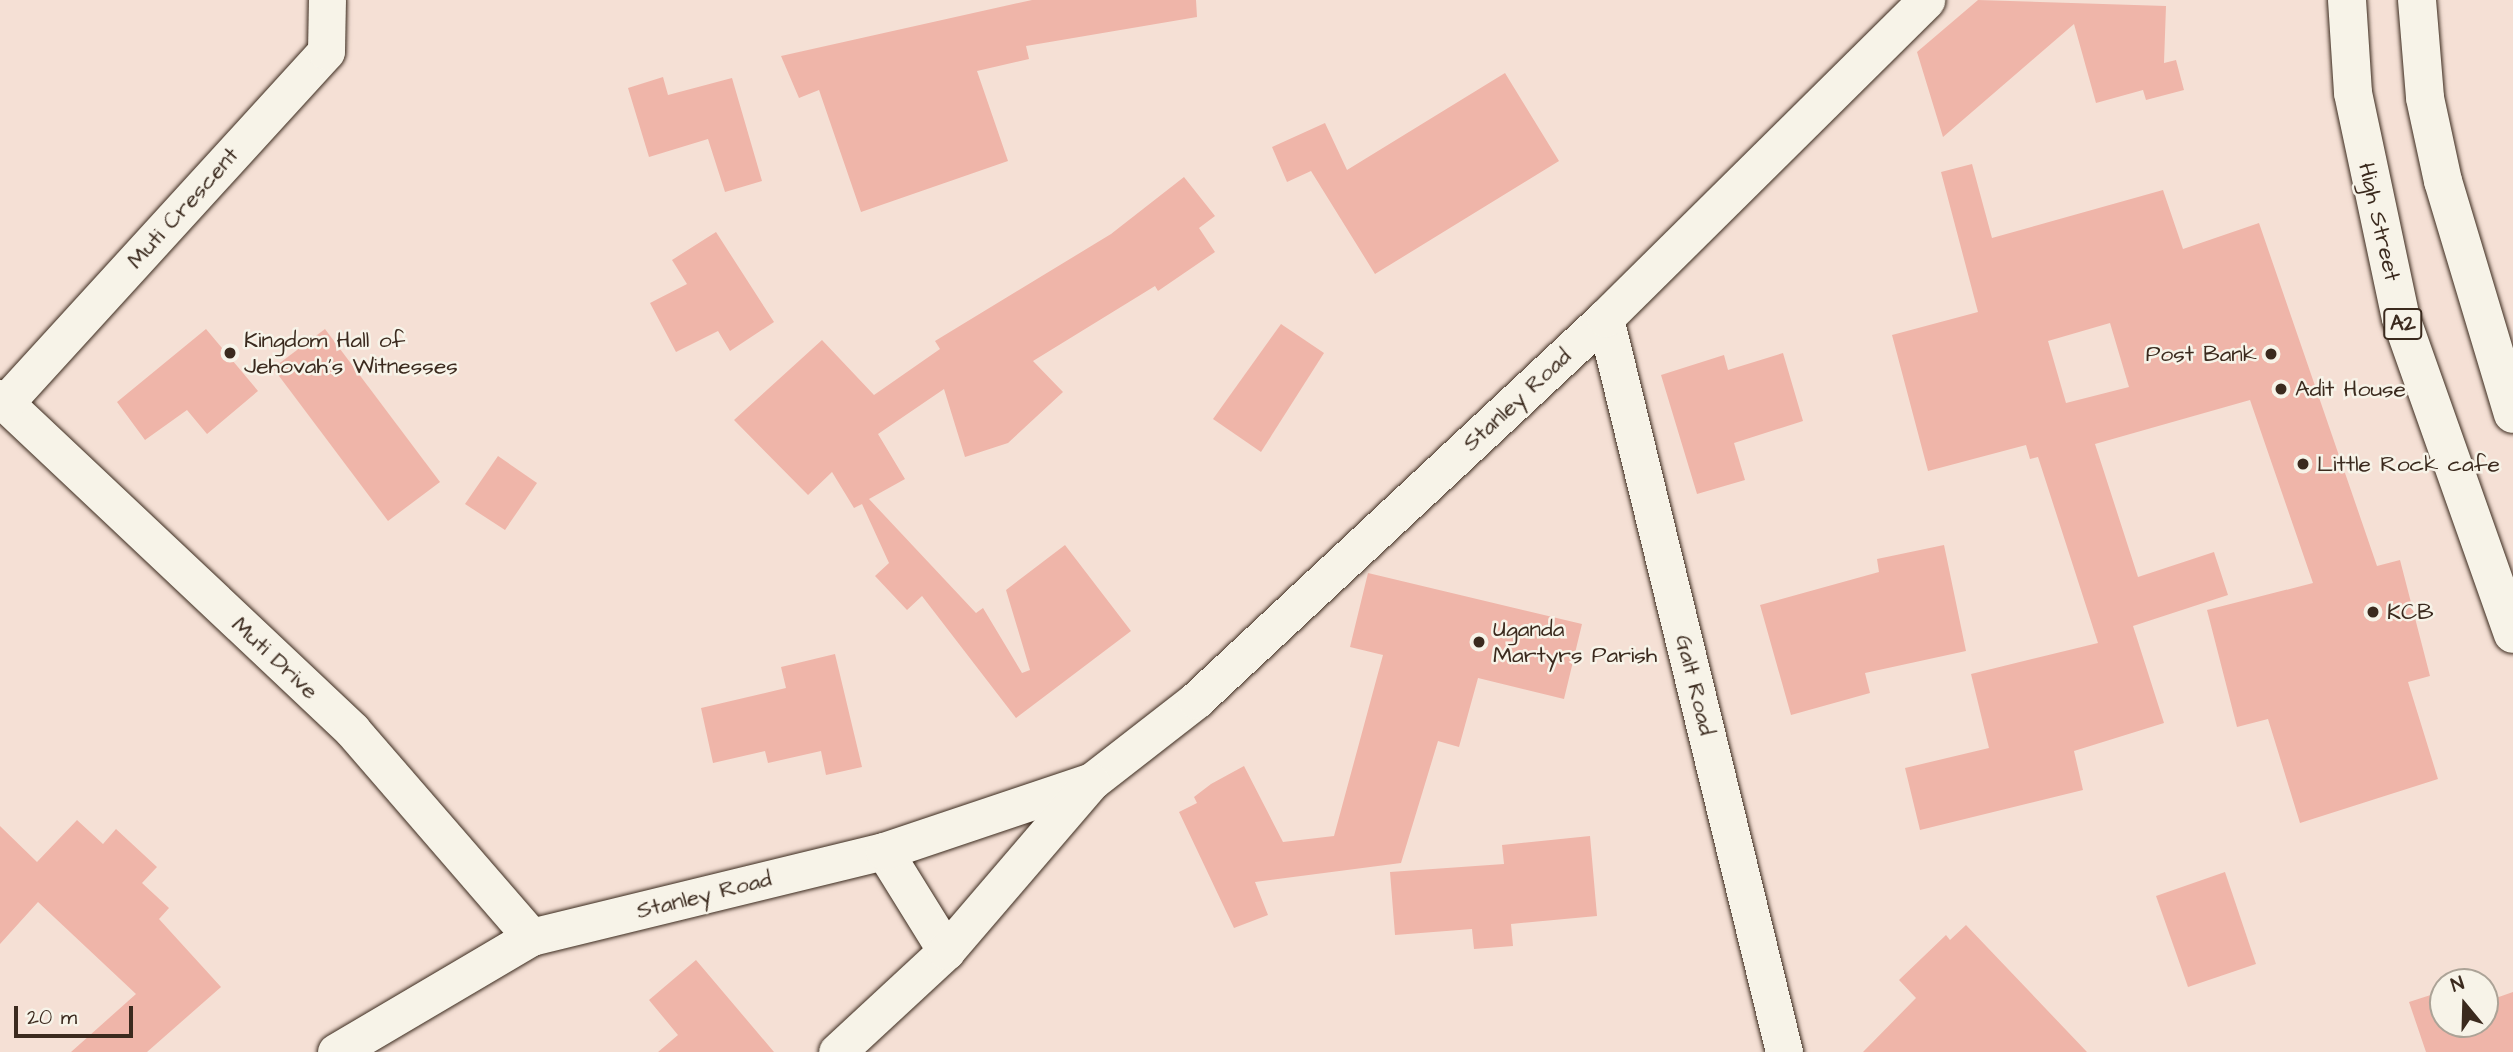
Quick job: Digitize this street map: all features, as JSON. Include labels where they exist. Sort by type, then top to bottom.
[{"type":"main road","name":"High Street","points":[[2347,0],[2353,93],[2401,318],[2513,634]]},
{"type":"main road","points":[[2417,0],[2425,98],[2443,181],[2513,414]]},
{"type":"street","name":"Muti Crescent","points":[[3,400],[326,51],[327,0]]},
{"type":"street","name":"Stanley Road","points":[[837,1052],[946,951],[1092,781],[1196,700],[1605,318],[1926,0]]},
{"type":"street","name":"Galt Road","points":[[1605,318],[1784,1052]]},
{"type":"street","name":"Muti Drive","points":[[3,400],[352,730],[531,937]]},
{"type":"street","name":"Stanley Road","points":[[336,1052],[531,937],[884,851],[1092,781]]},
{"type":"street","points":[[884,851],[946,951]]},
{"type":"building","points":[[1032,0],[1196,0],[1197,17],[1026,46],[1029,59],[977,71],[1008,161],[861,212],[819,90],[799,98],[781,56]]},
{"type":"building","points":[[1978,0],[2166,6],[2164,63],[2176,60],[2184,90],[2146,100],[2143,90],[2096,103],[2074,24],[1943,137],[1917,52]]},
{"type":"building","points":[[1505,73],[1559,161],[1375,274],[1311,171],[1287,182],[1272,147],[1325,123],[1347,170]]},
{"type":"building","points":[[663,77],[668,95],[732,78],[762,181],[725,192],[708,139],[649,157],[628,88]]},
{"type":"building","points":[[1972,164],[1992,238],[2163,190],[2183,249],[2259,223],[2377,566],[2400,560],[2430,676],[2408,682],[2438,779],[2300,823],[2268,719],[2237,727],[2207,610],[2313,583],[2250,400],[2095,444],[2138,577],[2214,552],[2228,595],[2133,626],[2164,723],[2074,751],[2083,790],[1920,830],[1905,768],[1989,748],[1971,674],[2098,643],[2038,457],[2030,459],[2026,445],[1928,471],[1892,335],[1978,312],[1941,172]],"holes":[[[2110,323],[2129,387],[2066,403],[2048,341]]]},
{"type":"building","points":[[1184,177],[1215,216],[1199,228],[1215,252],[1158,291],[1155,286],[1033,361],[1063,392],[1008,443],[965,457],[944,389],[878,434],[905,479],[869,499],[976,613],[983,608],[1022,673],[1030,670],[1006,590],[1065,545],[1131,631],[1016,718],[922,596],[907,610],[875,576],[889,563],[862,504],[854,508],[832,472],[808,495],[734,420],[822,340],[874,395],[940,349],[935,341],[1111,234]]},
{"type":"building","points":[[716,232],[774,322],[730,351],[718,331],[676,352],[650,303],[687,284],[672,260]]},
{"type":"building","points":[[1281,324],[1324,353],[1261,452],[1213,419]]},
{"type":"building","points":[[206,329],[258,391],[207,434],[187,410],[145,440],[117,402]]},
{"type":"building","points":[[325,329],[440,482],[388,521],[273,368]]},
{"type":"building","points":[[1783,353],[1803,421],[1734,443],[1745,480],[1697,494],[1661,375],[1724,355],[1728,370]]},
{"type":"building","points":[[498,456],[537,483],[505,530],[465,504]]},
{"type":"building","points":[[1944,545],[1966,651],[1865,673],[1870,693],[1791,715],[1760,605],[1879,572],[1877,559]]},
{"type":"building","points":[[1368,573],[1582,624],[1564,699],[1478,678],[1459,747],[1438,741],[1401,863],[1255,882],[1268,915],[1234,928],[1179,812],[1197,803],[1194,797],[1211,784],[1244,766],[1283,842],[1334,836],[1383,655],[1350,647]]},
{"type":"building","points":[[835,654],[862,767],[826,775],[821,751],[768,763],[765,751],[713,763],[701,708],[786,688],[781,667]]},
{"type":"building","points":[[77,820],[103,844],[116,829],[157,867],[142,883],[169,908],[159,919],[221,987],[147,1052],[71,1052],[136,994],[38,902],[0,944],[0,826],[37,862]]},
{"type":"building","points":[[1590,836],[1597,916],[1511,924],[1513,946],[1474,949],[1472,929],[1395,935],[1390,872],[1504,864],[1502,845]]},
{"type":"building","points":[[2225,872],[2256,964],[2188,987],[2156,896]]},
{"type":"building","points":[[1966,925],[2087,1052],[1863,1052],[1916,998],[1899,980],[1946,935],[1950,940]]},
{"type":"building","points":[[696,960],[774,1052],[658,1052],[678,1035],[649,1000]]},
{"type":"building","points":[[2513,992],[2513,1052],[2426,1052],[2409,1002],[2429,996],[2429,1038],[2499,1038],[2499,997]]},
{"type":"place","name":"Kingdom Hall of Jehovah's Witnesses","points":[[230,353]]},
{"type":"place","name":"Post Bank","points":[[2271,354]]},
{"type":"place","name":"Adit House","points":[[2281,389]]},
{"type":"place","name":"Little Rock cafe","points":[[2303,464]]},
{"type":"place","name":"KCB","points":[[2373,612]]},
{"type":"place","name":"Uganda Martyrs Parish","points":[[1479,642]]}]
